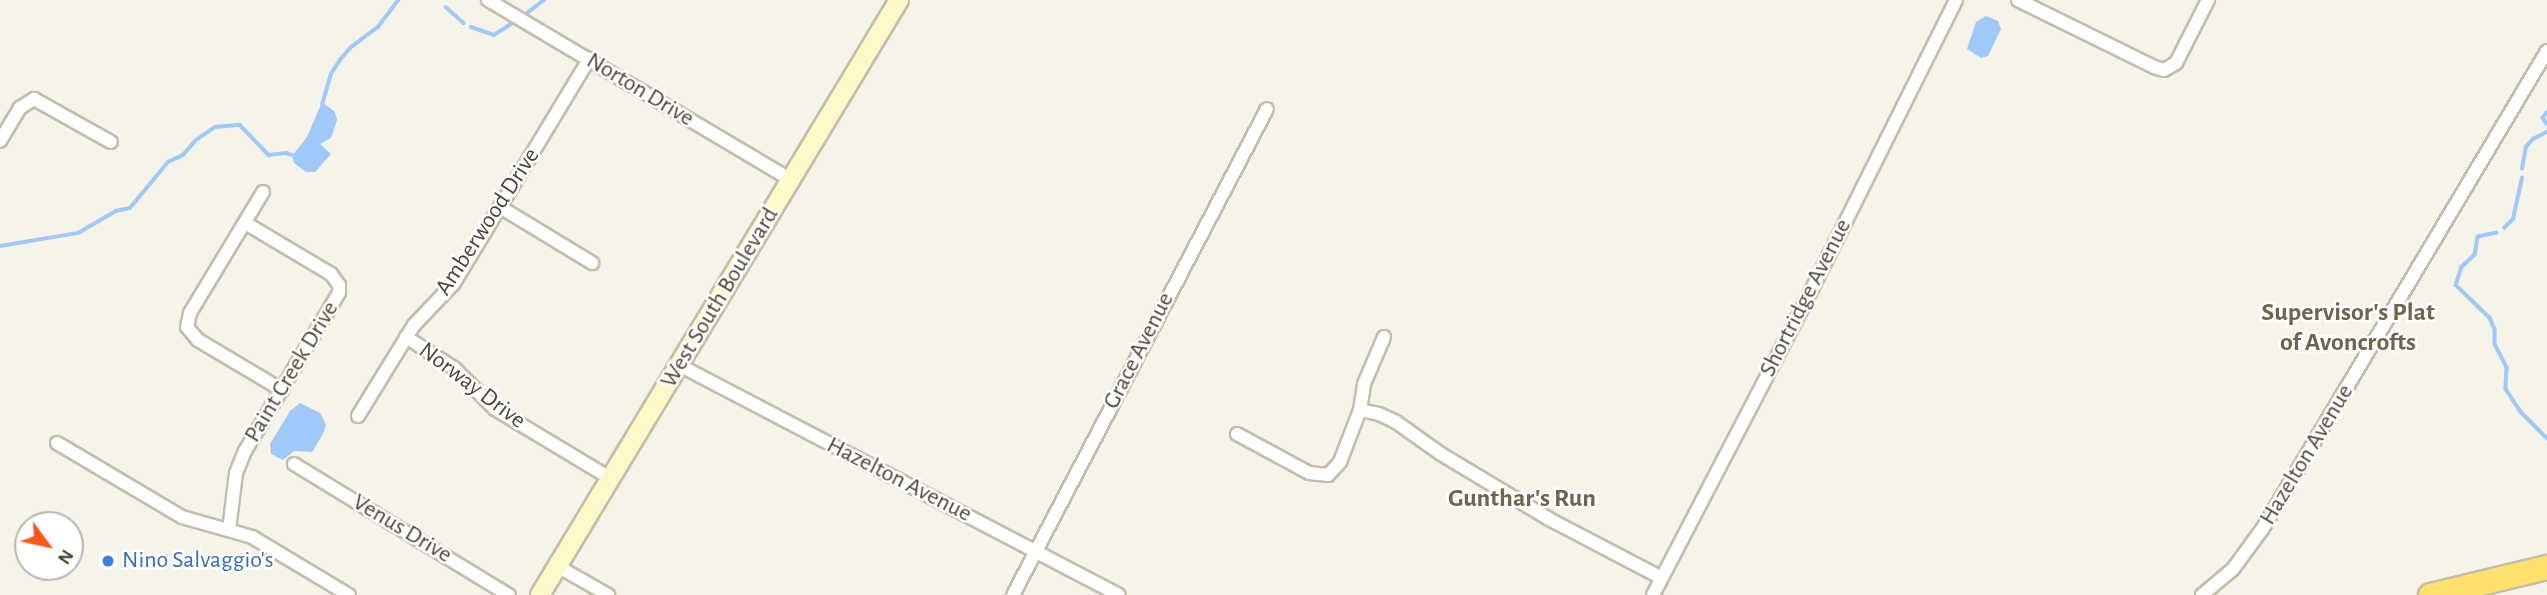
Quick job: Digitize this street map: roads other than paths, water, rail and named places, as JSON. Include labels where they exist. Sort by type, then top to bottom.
[{"type":"highway","points":[[2430,595],[2547,567]]},
{"type":"street","name":"Norton Drive","points":[[488,0],[791,180]]},
{"type":"street","name":"West South Boulevard","points":[[540,595],[899,0]]},
{"type":"street","name":"Shortridge Avenue","points":[[1653,595],[1800,312],[1956,0]]},
{"type":"street","points":[[2018,0],[2164,70],[2176,63],[2208,0]]},
{"type":"street","name":"Hazelton Avenue","points":[[2202,595],[2232,569],[2263,528],[2547,51]]},
{"type":"street","name":"Amberwood Drive","points":[[358,416],[418,320],[451,288],[589,60]]},
{"type":"street","points":[[0,141],[20,108],[34,99],[111,142]]},
{"type":"street","name":"Grace Avenue","points":[[1013,595],[1267,109]]},
{"type":"street","points":[[263,192],[190,313],[187,327],[198,340],[282,390]]},
{"type":"street","points":[[500,207],[592,263]]},
{"type":"street","name":"Paint Creek Drive","points":[[229,530],[239,463],[337,299],[340,285],[331,274],[245,223]]},
{"type":"street","name":"Norway Drive","points":[[406,337],[454,368],[495,409],[610,478]]},
{"type":"street","points":[[1237,434],[1309,473],[1328,475],[1340,462],[1360,410],[1364,384],[1384,337]]},
{"type":"street","name":"Hazelton Avenue","points":[[679,365],[1119,595]]},
{"type":"street","points":[[1360,410],[1396,422],[1441,454],[1536,512],[1662,579]]},
{"type":"street","points":[[57,443],[182,517],[229,530],[267,545],[349,595]]},
{"type":"street","name":"Venus Drive","points":[[294,464],[509,595]]},
{"type":"street","points":[[557,566],[608,595]]},
{"type":"water","points":[[1986,16],[1998,21],[2001,29],[1988,56],[1981,58],[1967,49],[1976,22]]},
{"type":"water","points":[[322,102],[335,112],[337,120],[331,138],[320,144],[331,154],[315,172],[306,172],[294,163],[292,156],[307,137]]},
{"type":"water","points":[[300,403],[320,413],[326,424],[324,432],[312,452],[294,451],[283,460],[271,454],[270,444],[290,411]]},
{"type":"waterway","points":[[322,105],[331,74],[340,60],[350,48],[378,27],[398,0]]},
{"type":"waterway","points":[[526,14],[544,0]]},
{"type":"waterway","points":[[446,7],[464,23]]},
{"type":"waterway","points":[[471,27],[494,35],[511,24]]},
{"type":"waterway","points":[[2547,113],[2543,118],[2547,124]]},
{"type":"waterway","points":[[0,246],[78,233],[116,211],[130,208],[168,162],[183,155],[195,141],[215,127],[240,125],[269,155],[286,153],[295,156]]},
{"type":"waterway","points":[[2522,169],[2526,147],[2533,139],[2547,132]]},
{"type":"waterway","points":[[2504,228],[2513,219],[2522,178]]},
{"type":"waterway","points":[[2497,233],[2478,237],[2475,255],[2462,267],[2456,285],[2490,318],[2495,329],[2495,344],[2507,368],[2506,389],[2521,412],[2547,438]]},
{"type":"place","name":"Nino Salvaggio's","points":[[108,561]]},
{"type":"district","name":"Supervisor's Plat of Avoncrofts","points":[[2348,328]]},
{"type":"district","name":"Gunthar's Run","points":[[1522,499]]}]
